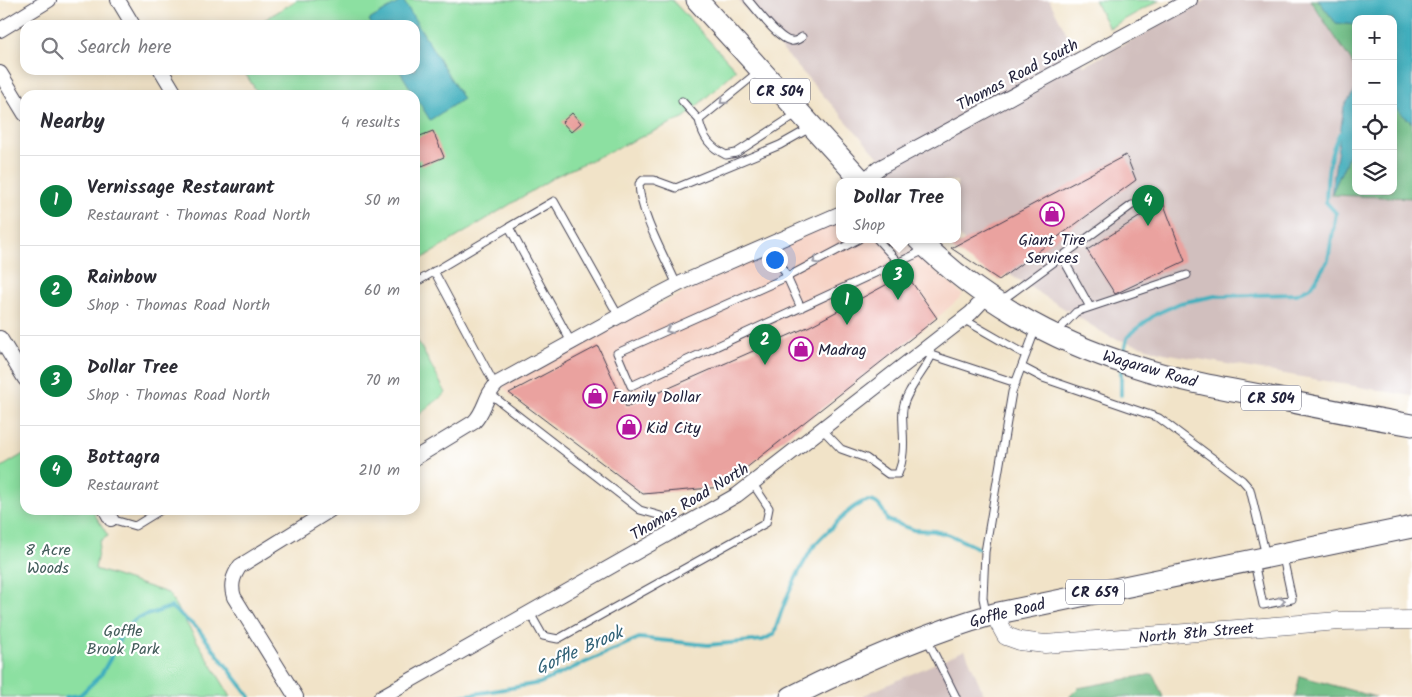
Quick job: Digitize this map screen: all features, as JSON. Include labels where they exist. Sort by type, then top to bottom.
[{"type":"main road","name":"CR 504","points":[[697,0],[860,178]]},
{"type":"main road","name":"Wagaraw Road","points":[[923,244],[963,278],[993,299],[1045,330],[1110,358],[1132,366],[1198,383],[1412,425]]},
{"type":"main road","name":"Goffle Road","points":[[791,697],[840,673],[925,636],[990,615],[1412,527]]},
{"type":"street","points":[[0,30],[49,0]]},
{"type":"street","points":[[118,0],[130,20]]},
{"type":"street","name":"Thomas Road South","points":[[867,178],[879,168],[1190,0]]},
{"type":"street","points":[[0,73],[20,106]]},
{"type":"street","points":[[164,75],[173,90]]},
{"type":"street","points":[[420,455],[474,422],[480,416],[492,389],[571,342],[618,315],[677,285],[836,215]]},
{"type":"street","name":"Thomas Road North","points":[[381,697],[718,506],[753,484],[822,429],[927,353],[980,304],[993,299]]},
{"type":"street","points":[[0,338],[20,371]]},
{"type":"street","points":[[296,697],[234,596],[232,581],[234,574],[240,566],[322,515]]},
{"type":"street","name":"North 8th Street","points":[[990,615],[1009,638],[1045,644],[1339,621],[1412,620]]},
{"type":"lane","points":[[748,0],[782,38],[791,42],[797,41],[802,37]]},
{"type":"lane","points":[[699,120],[760,70]]},
{"type":"lane","points":[[682,101],[699,120],[702,134],[716,150],[726,155],[806,119]]},
{"type":"lane","points":[[677,285],[645,214],[639,192],[639,184],[643,180],[654,180],[676,188],[783,143],[806,119]]},
{"type":"lane","points":[[420,280],[554,200],[618,315]]},
{"type":"lane","points":[[993,299],[1062,257],[1132,205]]},
{"type":"lane","points":[[509,227],[571,342]]},
{"type":"lane","points":[[851,243],[786,277],[617,353],[631,386],[898,262],[923,244]]},
{"type":"lane","points":[[881,243],[898,262]]},
{"type":"lane","points":[[772,244],[801,308]]},
{"type":"lane","points":[[1062,257],[1090,307]]},
{"type":"lane","points":[[434,271],[492,389],[640,510],[662,516],[676,530]]},
{"type":"lane","points":[[990,615],[982,598],[985,552],[1011,402],[1026,355],[1045,330],[1076,312],[1187,275]]},
{"type":"lane","points":[[963,319],[1026,355]]},
{"type":"lane","points":[[822,429],[841,449],[866,458],[888,474],[898,474],[902,463],[904,446],[902,408],[919,374],[926,367],[927,353],[1016,383]]},
{"type":"lane","points":[[1022,367],[1043,378],[1159,418],[1242,480],[1250,489],[1267,556],[1292,599],[1263,605],[1267,556]]},
{"type":"lane","points":[[530,613],[543,636],[558,639],[766,523],[769,508],[753,484]]},
{"type":"lane","points":[[110,515],[135,526],[153,515]]},
{"type":"lane","points":[[925,636],[956,697]]},
{"type":"shaded area","points":[[738,0],[1049,0],[1084,66],[1206,0],[1310,0],[1352,62],[1352,95],[1344,106],[1331,195],[1412,198],[1412,396],[1164,353],[1110,337],[980,256],[961,238],[961,178],[897,178]]},
{"type":"shaded area","points":[[836,221],[836,243],[904,243],[963,295],[937,318],[722,487],[643,494],[502,387],[596,335]]},
{"type":"shaded area","points":[[965,650],[985,697],[860,697]]},
{"type":"green space","points":[[297,0],[672,0],[736,70],[685,117],[556,176],[420,260],[420,90],[256,90],[246,75],[420,75],[420,20],[264,20]]},
{"type":"green space","points":[[1094,0],[1160,0],[1109,28]]},
{"type":"green space","points":[[1310,0],[1318,0],[1336,23],[1352,25],[1352,62]]},
{"type":"green space","points":[[1397,110],[1412,123],[1412,198],[1331,195],[1352,149],[1352,195],[1397,195]]},
{"type":"green space","points":[[420,345],[446,393],[420,414]]},
{"type":"green space","name":"Goffle Brook Park","points":[[20,456],[20,515],[95,515],[108,536],[100,541],[95,569],[168,593],[231,697],[0,697],[0,468]]},
{"type":"green space","points":[[1153,674],[1163,697],[1069,697],[1078,688]]},
{"type":"green space","points":[[1300,676],[1375,697],[1295,697]]},
{"type":"water","points":[[403,0],[415,20],[369,20]]},
{"type":"water","points":[[1318,0],[1412,0],[1412,123],[1397,110],[1397,15],[1352,15],[1352,25],[1336,23]]},
{"type":"water","points":[[420,28],[463,99],[430,120],[420,104],[420,90],[411,90],[402,75],[420,75]]},
{"type":"water","points":[[1352,95],[1352,149],[1331,195],[1344,106]]},
{"type":"building","points":[[572,113],[581,123],[571,132],[562,122]]},
{"type":"building","points":[[433,131],[444,157],[422,166],[420,159],[420,136]]},
{"type":"building","name":"Giant Tire Services","points":[[1126,155],[1136,180],[999,280],[951,248]]},
{"type":"building","points":[[1163,202],[1185,261],[1115,294],[1087,250]]},
{"type":"building","points":[[906,274],[937,318],[722,487],[643,494],[509,393],[598,346],[626,407],[810,326]]},
{"type":"waterway","name":"Goffle Brook","points":[[1123,355],[1127,338],[1132,332],[1156,314],[1180,303],[1215,296],[1297,294],[1312,286],[1328,260],[1336,213],[1326,202],[1328,176],[1333,149],[1340,133]]},
{"type":"waterway","name":"Goffle Brook","points":[[1121,370],[1121,395]]},
{"type":"waterway","name":"Goffle Brook","points":[[456,697],[540,683],[639,638],[708,645],[763,640],[774,634],[790,591],[811,550],[841,518],[863,502],[870,501],[876,503],[882,509],[887,520],[914,530],[934,531],[950,535],[980,549]]},
{"type":"waterway","name":"Goffle Brook","points":[[66,697],[80,695],[101,675],[115,650],[123,630],[138,618],[171,607],[198,629],[250,697]]},
{"type":"place","name":"Giant Tire Services","points":[[1052,214]]},
{"type":"place","name":"Bottagra","points":[[1148,226]]},
{"type":"place","name":"Dollar Tree","points":[[898,300]]},
{"type":"place","name":"Vernissage Restaurant","points":[[847,325]]},
{"type":"place","name":"Madrag","points":[[801,349]]},
{"type":"place","name":"Rainbow","points":[[765,365]]},
{"type":"place","name":"Family Dollar","points":[[595,396]]},
{"type":"place","name":"Kid City","points":[[629,427]]},
{"type":"park label","name":"8 Acre Woods","points":[[48,558]]}]
